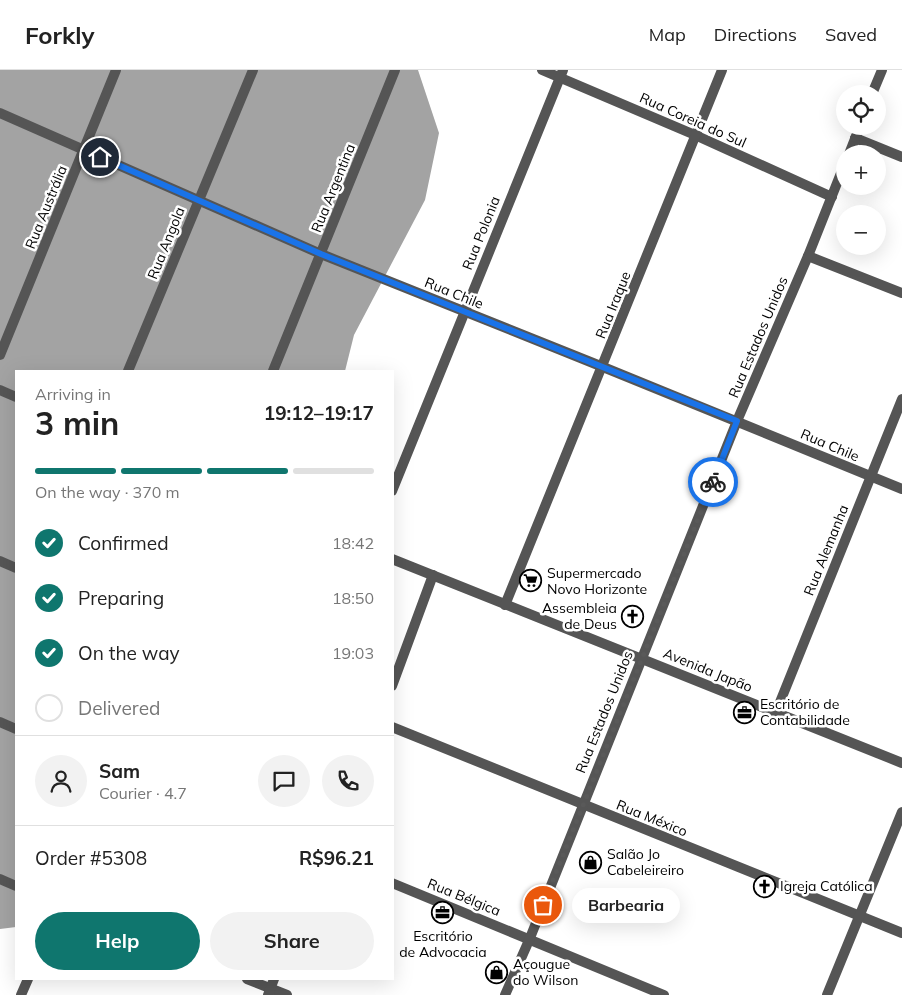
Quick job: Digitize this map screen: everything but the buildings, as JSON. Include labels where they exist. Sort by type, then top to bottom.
[{"type":"street","name":"Rua Austrália","points":[[0,355],[116,70]]},
{"type":"street","name":"Rua Angola","points":[[128,370],[253,70]]},
{"type":"street","name":"Rua Argentina","points":[[273,370],[395,70]]},
{"type":"street","name":"Rua Coreia do Sul","points":[[542,70],[561,74],[832,197]]},
{"type":"street","name":"Rua Iraque","points":[[505,605],[722,70]]},
{"type":"street","points":[[876,85],[882,70]]},
{"type":"street","name":"Rua Polonia","points":[[394,486],[561,74]]},
{"type":"street","name":"Rua Chile","points":[[0,113],[321,254],[603,366],[902,489]]},
{"type":"street","points":[[852,145],[856,135]]},
{"type":"street","points":[[855,138],[902,157]]},
{"type":"street","name":"Rua Estados Unidos","points":[[505,995],[530,938],[582,804],[737,421],[836,187]]},
{"type":"street","points":[[808,256],[902,293]]},
{"type":"street","points":[[0,390],[15,397]]},
{"type":"street","name":"Rua Alemanha","points":[[776,712],[902,398]]},
{"type":"street","name":"Avenida Japão","points":[[394,560],[902,763]]},
{"type":"street","points":[[0,561],[15,568]]},
{"type":"street","points":[[394,681],[433,575]]},
{"type":"street","points":[[0,722],[15,729]]},
{"type":"street","name":"Rua México","points":[[394,729],[902,933]]},
{"type":"street","points":[[827,995],[902,812]]},
{"type":"street","points":[[0,879],[15,886]]},
{"type":"street","name":"Rua Bélgica","points":[[394,884],[530,938],[661,994]]},
{"type":"street","points":[[21,995],[28,980]]},
{"type":"street","points":[[250,980],[287,995]]},
{"type":"shaded area","points":[[0,70],[418,70],[439,133],[425,200],[354,335],[345,370],[15,370],[15,927],[0,929]]},
{"type":"way so far","points":[[543,905],[713,482]]},
{"type":"place","name":"Supermercado Novo Horizonte","points":[[531,581]]},
{"type":"place","name":"Assembleia de Deus","points":[[633,616]]},
{"type":"place","name":"Escritório de Contabilidade","points":[[744,712]]},
{"type":"place","name":"Salão Jo Cabeleireiro","points":[[591,862]]},
{"type":"place","name":"Igreja Católica","points":[[764,886]]},
{"type":"place","name":"Barbearia","points":[[543,905]]},
{"type":"place","name":"Escritório de Advocacia","points":[[443,913]]},
{"type":"place","name":"Açougue do Wilson","points":[[497,972]]},
{"type":"route","points":[[100,157],[321,254],[737,421],[713,482]]}]
